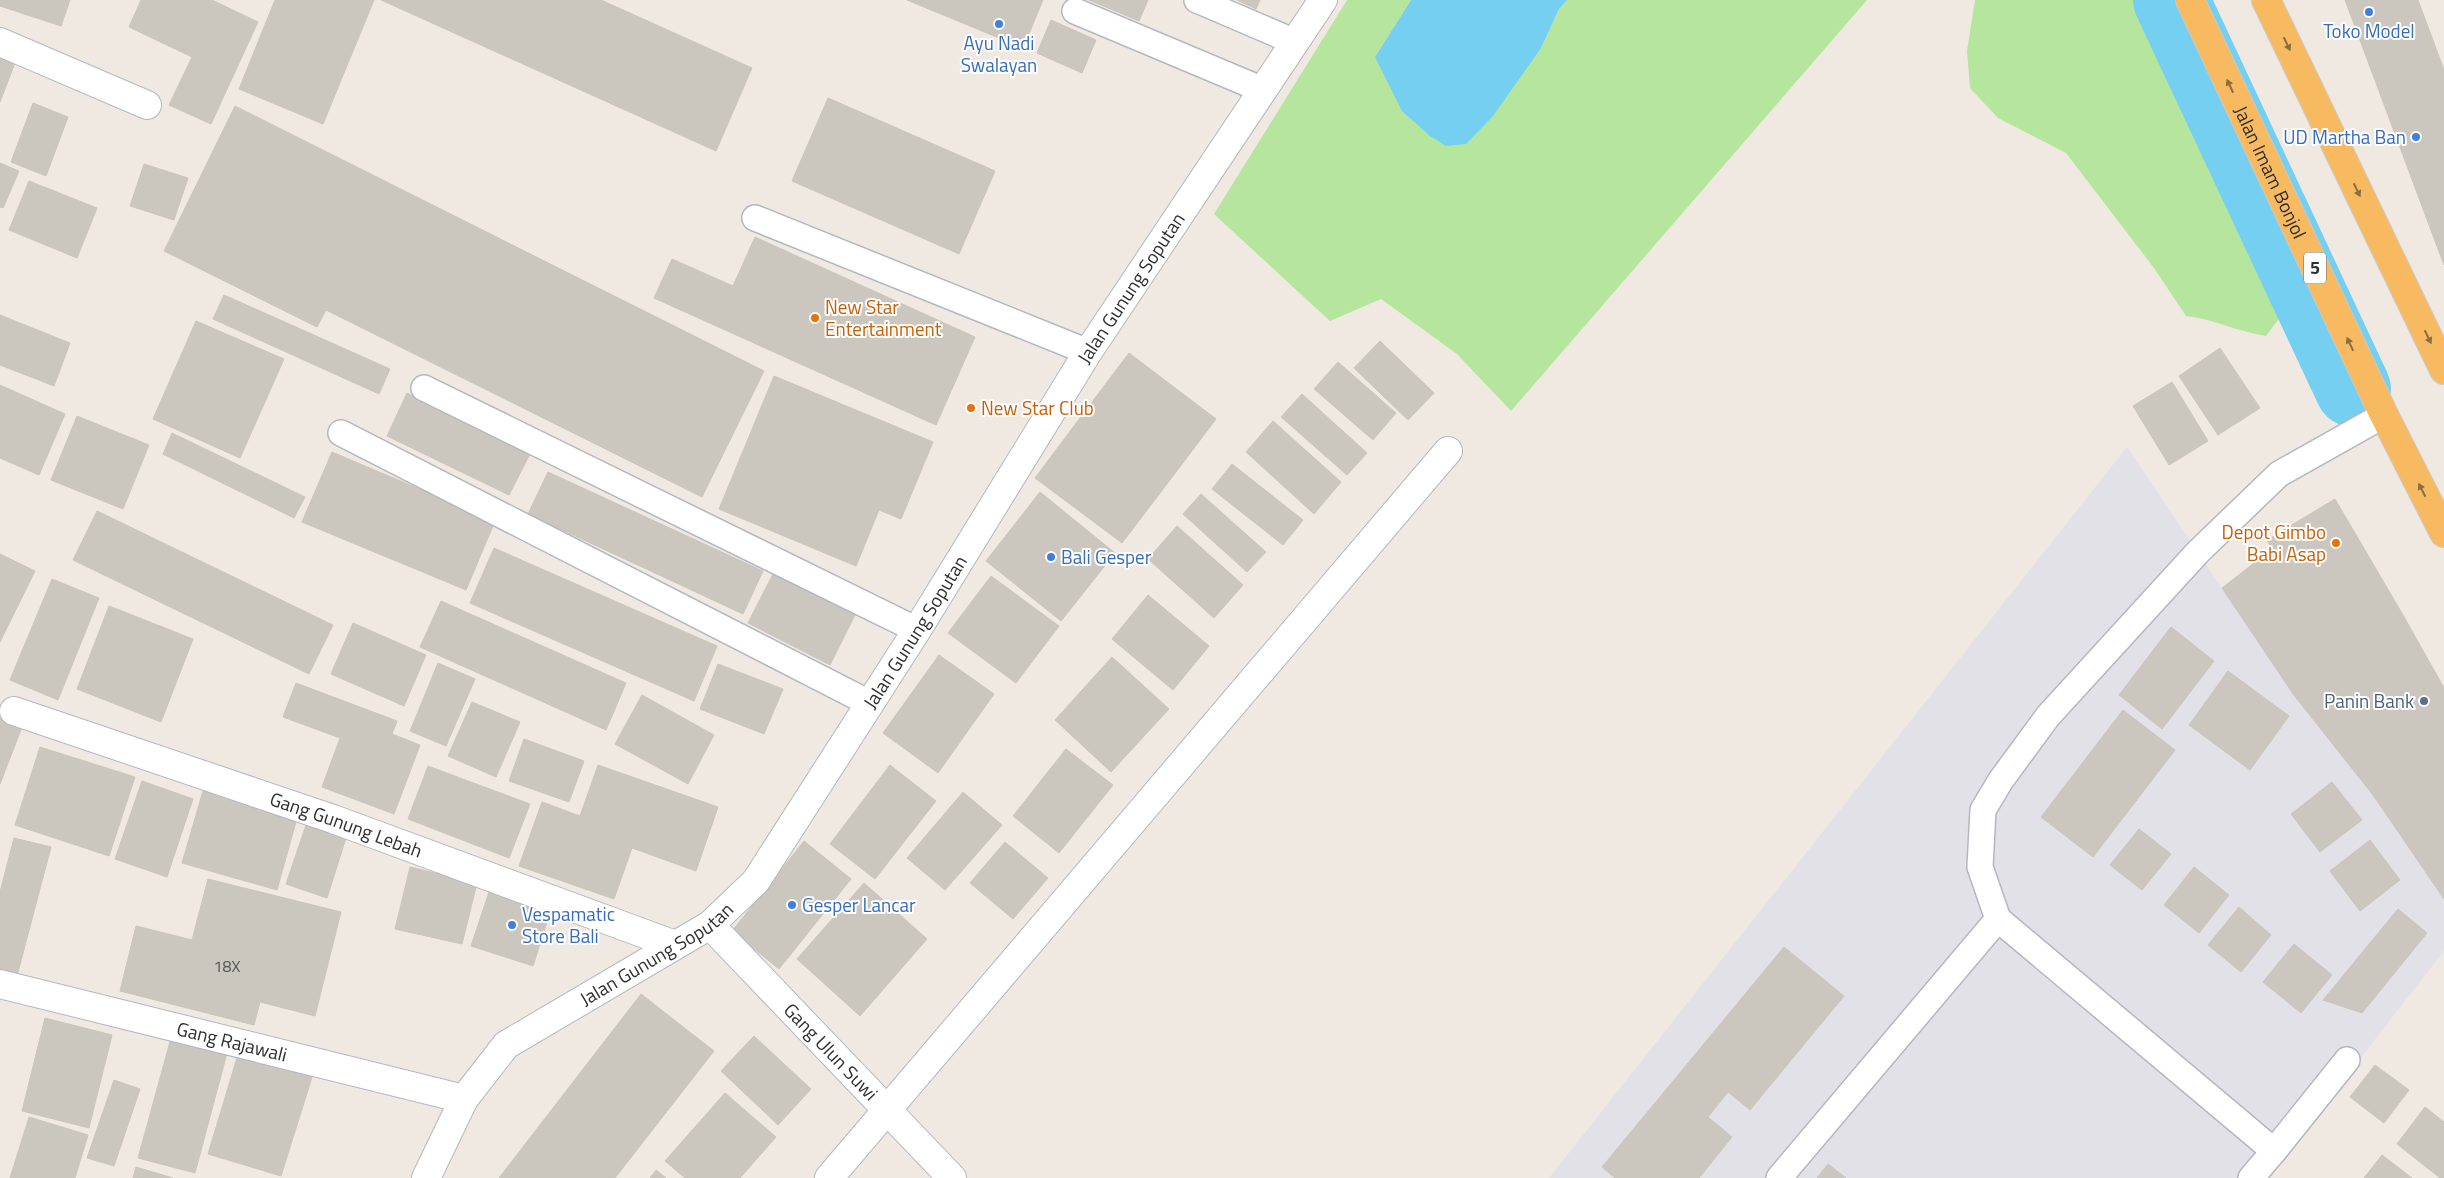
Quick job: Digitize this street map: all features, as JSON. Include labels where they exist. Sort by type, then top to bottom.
[{"type":"highway","name":"Jalan Imam Bonjol","points":[[2190,0],[2384,416],[2444,533]]},
{"type":"highway","points":[[2266,0],[2444,370]]},
{"type":"street","name":"Jalan Gunung Soputan","points":[[426,1178],[464,1100],[506,1045],[710,925],[756,881],[917,630],[1088,352],[1323,0]]},
{"type":"street","points":[[0,42],[147,105]]},
{"type":"street","points":[[829,1178],[1448,451]]},
{"type":"street","name":"Gang Gunung Lebah","points":[[14,711],[333,819],[675,945]]},
{"type":"street","name":"Gang Ulun Suwi","points":[[710,925],[952,1178]]},
{"type":"street","name":"Gang Rajawali","points":[[0,984],[464,1100]]},
{"type":"lane","points":[[1196,0],[1295,42]]},
{"type":"lane","points":[[1075,10],[1263,90]]},
{"type":"lane","points":[[755,218],[1088,352]]},
{"type":"lane","points":[[424,388],[917,630]]},
{"type":"lane","points":[[2274,1151],[1998,920],[1980,866],[1983,810],[2001,780],[2048,716],[2198,552],[2279,474],[2384,416]]},
{"type":"lane","points":[[341,434],[869,703]]},
{"type":"lane","points":[[1779,1178],[1998,920]]},
{"type":"lane","points":[[2251,1178],[2347,1060]]},
{"type":"shaded area","points":[[2127,447],[2293,694],[2373,795],[2444,899],[2444,951],[2267,1178],[1549,1178]]},
{"type":"green space","points":[[1347,0],[1411,0],[1375,57],[1541,48],[1559,9],[1567,0],[1867,0],[1511,411],[1457,354],[1381,299],[1330,321],[1214,214]]},
{"type":"green space","points":[[1975,0],[2148,0],[2289,295],[2278,320],[2266,336],[2186,316],[2154,268],[2066,153],[1998,118],[1970,88],[1967,51]]},
{"type":"water","points":[[1411,0],[1567,0],[1559,9],[1541,48],[1493,116],[1466,144],[1446,146],[1430,136],[1402,111],[1375,57]]},
{"type":"building","points":[[0,0],[70,0],[61,26],[0,6]]},
{"type":"building","points":[[141,0],[212,0],[258,22],[211,124],[169,105],[192,57],[129,27]]},
{"type":"building","points":[[275,0],[374,0],[323,124],[239,89]]},
{"type":"building","points":[[381,0],[601,0],[752,68],[716,151]]},
{"type":"building","name":"Ayu Nadi Swalayan","points":[[907,0],[1043,0],[1023,48]]},
{"type":"building","points":[[1089,0],[1148,0],[1139,21]]},
{"type":"building","points":[[1237,0],[1260,0],[1256,9]]},
{"type":"building","points":[[2345,0],[2418,0],[2444,70],[2444,265]]},
{"type":"building","points":[[1051,20],[1096,40],[1082,73],[1037,53]]},
{"type":"building","points":[[0,48],[18,55],[0,102]]},
{"type":"building","points":[[828,98],[995,171],[959,254],[792,181]]},
{"type":"building","points":[[33,103],[68,117],[46,176],[11,162]]},
{"type":"building","points":[[235,106],[764,371],[702,497],[326,310],[317,327],[164,251]]},
{"type":"building","points":[[0,163],[19,171],[3,208],[0,207]]},
{"type":"building","points":[[144,164],[188,178],[174,220],[130,206]]},
{"type":"building","points":[[29,181],[97,208],[77,258],[9,230]]},
{"type":"building","name":"New Star Entertainment","points":[[755,237],[975,337],[936,425],[654,298],[672,259],[733,286]]},
{"type":"building","points":[[224,295],[390,369],[379,394],[213,319]]},
{"type":"building","points":[[0,315],[70,343],[54,386],[0,365]]},
{"type":"building","points":[[196,321],[284,359],[240,458],[153,419]]},
{"type":"building","points":[[1380,341],[1434,393],[1408,420],[1354,368]]},
{"type":"building","points":[[2220,348],[2260,408],[2218,435],[2179,376]]},
{"type":"building","points":[[1129,353],[1216,419],[1170,480],[1083,414]]},
{"type":"building","points":[[1338,362],[1396,413],[1373,440],[1314,389]]},
{"type":"building","points":[[774,376],[933,442],[901,519],[879,510],[856,566],[719,509]]},
{"type":"building","points":[[2172,382],[2208,441],[2169,465],[2133,406]]},
{"type":"building","points":[[0,385],[65,414],[39,475],[0,458]]},
{"type":"building","points":[[407,393],[530,454],[509,495],[387,436]]},
{"type":"building","points":[[1302,394],[1367,453],[1347,475],[1281,417]]},
{"type":"building","points":[[1083,414],[1170,480],[1122,543],[1035,478]]},
{"type":"building","points":[[77,416],[149,445],[123,509],[51,480]]},
{"type":"building","points":[[1273,421],[1341,482],[1314,514],[1246,452]]},
{"type":"building","points":[[172,433],[305,497],[294,518],[163,454]]},
{"type":"building","points":[[332,452],[495,521],[466,590],[302,522]]},
{"type":"building","points":[[1232,464],[1303,520],[1283,545],[1212,489]]},
{"type":"building","points":[[548,472],[763,571],[743,614],[528,514]]},
{"type":"building","name":"Bali Gesper","points":[[1040,492],[1115,553],[1061,621],[986,561]]},
{"type":"building","points":[[1201,494],[1266,552],[1247,572],[1183,514]]},
{"type":"building","points":[[2335,499],[2403,615],[2338,661],[2267,540]]},
{"type":"building","points":[[97,511],[333,625],[309,674],[73,560]]},
{"type":"building","points":[[1177,526],[1243,585],[1214,618],[1148,559]]},
{"type":"building","points":[[494,548],[717,646],[694,701],[470,603]]},
{"type":"building","points":[[2272,549],[2338,661],[2293,694],[2222,588]]},
{"type":"building","points":[[0,554],[35,571],[0,642]]},
{"type":"building","points":[[775,570],[857,611],[830,665],[748,623]]},
{"type":"building","points":[[991,576],[1059,626],[1016,683],[948,633]]},
{"type":"building","points":[[52,579],[99,598],[58,700],[10,680]]},
{"type":"building","points":[[1148,595],[1209,646],[1173,690],[1112,639]]},
{"type":"building","points":[[441,601],[626,683],[606,730],[420,647]]},
{"type":"building","points":[[109,606],[193,639],[161,722],[77,689]]},
{"type":"building","points":[[2403,615],[2444,688],[2444,743],[2373,795],[2293,694]]},
{"type":"building","points":[[353,623],[426,655],[404,706],[331,674]]},
{"type":"building","points":[[2171,627],[2214,661],[2162,729],[2119,695]]},
{"type":"building","points":[[939,655],[994,694],[938,773],[883,733]]},
{"type":"building","points":[[1112,657],[1169,709],[1111,772],[1055,720]]},
{"type":"building","points":[[438,663],[475,679],[446,746],[410,731]]},
{"type":"building","points":[[718,664],[783,689],[764,734],[700,709]]},
{"type":"building","points":[[2228,671],[2289,716],[2250,770],[2189,725]]},
{"type":"building","points":[[296,683],[397,721],[392,734],[420,745],[394,814],[322,787],[340,738],[283,717]]},
{"type":"building","points":[[642,695],[714,735],[688,784],[615,744]]},
{"type":"building","points":[[472,702],[520,722],[496,777],[448,756]]},
{"type":"building","points":[[2123,710],[2175,750],[2093,857],[2041,817]]},
{"type":"building","points":[[0,718],[22,727],[0,784]]},
{"type":"building","points":[[524,739],[584,761],[569,802],[509,781]]},
{"type":"building","points":[[2444,743],[2444,899],[2373,795]]},
{"type":"building","points":[[40,747],[135,777],[109,856],[15,825]]},
{"type":"building","points":[[1066,749],[1113,785],[1059,853],[1013,816]]},
{"type":"building","points":[[598,765],[718,807],[696,871],[632,848],[614,899],[519,866],[542,802],[580,816]]},
{"type":"building","points":[[890,765],[936,801],[875,879],[830,844]]},
{"type":"building","points":[[428,766],[530,804],[509,858],[408,819]]},
{"type":"building","points":[[142,781],[193,799],[167,877],[115,859]]},
{"type":"building","points":[[2332,782],[2362,820],[2320,852],[2291,814]]},
{"type":"building","points":[[205,784],[299,811],[277,890],[182,863]]},
{"type":"building","points":[[963,792],[1002,825],[945,890],[907,858]]},
{"type":"building","points":[[306,825],[346,838],[327,898],[286,884]]},
{"type":"building","points":[[2139,829],[2171,854],[2142,890],[2110,865]]},
{"type":"building","points":[[14,838],[51,847],[17,976],[0,971],[0,892]]},
{"type":"building","points":[[2370,840],[2400,880],[2360,911],[2330,871]]},
{"type":"building","name":"Gesper Lancar","points":[[804,841],[851,879],[779,969],[732,931]]},
{"type":"building","points":[[1005,842],[1048,878],[1013,919],[970,883]]},
{"type":"building","points":[[410,867],[477,883],[462,944],[395,929]]},
{"type":"building","points":[[2194,867],[2229,895],[2199,933],[2164,905]]},
{"type":"building","points":[[208,879],[341,912],[315,1016],[260,1002],[254,1025],[120,991],[136,926],[192,940]]},
{"type":"building","name":"Vespamatic Store Bali","points":[[492,883],[553,903],[533,966],[471,946]]},
{"type":"building","points":[[864,883],[927,939],[860,1016],[797,959]]},
{"type":"building","points":[[2239,907],[2271,935],[2241,972],[2208,945]]},
{"type":"building","points":[[2398,909],[2427,933],[2362,1013],[2323,1000]]},
{"type":"building","points":[[2294,944],[2332,975],[2301,1013],[2263,982]]},
{"type":"building","points":[[1784,947],[1844,996],[1750,1110],[1728,1092],[1708,1117],[1732,1137],[1699,1178],[1615,1178],[1602,1167]]},
{"type":"building","points":[[641,994],[714,1051],[615,1178],[499,1178]]},
{"type":"building","points":[[45,1018],[112,1035],[89,1128],[22,1111]]},
{"type":"building","points":[[754,1036],[811,1089],[778,1125],[721,1071]]},
{"type":"building","points":[[171,1038],[227,1053],[195,1173],[138,1158]]},
{"type":"building","points":[[239,1051],[313,1074],[281,1176],[208,1154]]},
{"type":"building","points":[[2375,1065],[2409,1090],[2384,1123],[2350,1097]]},
{"type":"building","points":[[114,1080],[140,1089],[114,1166],[87,1158]]},
{"type":"building","points":[[725,1093],[776,1137],[740,1178],[685,1178],[665,1161]]},
{"type":"building","points":[[2425,1107],[2444,1122],[2444,1178],[2440,1178],[2397,1144]]},
{"type":"building","points":[[29,1117],[88,1135],[75,1178],[10,1178]]},
{"type":"building","points":[[2382,1155],[2412,1178],[2364,1178]]},
{"type":"building","points":[[1828,1164],[1846,1178],[1817,1178]]},
{"type":"building","points":[[136,1167],[173,1178],[133,1178]]},
{"type":"building","points":[[656,1170],[666,1178],[650,1178]]},
{"type":"waterway","points":[[2171,0],[2353,389]]},
{"type":"place","name":"Toko Model","points":[[2369,12]]},
{"type":"place","name":"Ayu Nadi Swalayan","points":[[999,24]]},
{"type":"place","name":"UD Martha Ban","points":[[2416,137]]},
{"type":"place","name":"New Star Entertainment","points":[[815,318]]},
{"type":"place","name":"New Star Club","points":[[971,408]]},
{"type":"place","name":"Depot Gimbo Babi Asap","points":[[2336,543]]},
{"type":"place","name":"Bali Gesper","points":[[1051,557]]},
{"type":"place","name":"Panin Bank","points":[[2424,701]]},
{"type":"place","name":"Gesper Lancar","points":[[792,905]]},
{"type":"place","name":"Vespamatic Store Bali","points":[[512,925]]}]
